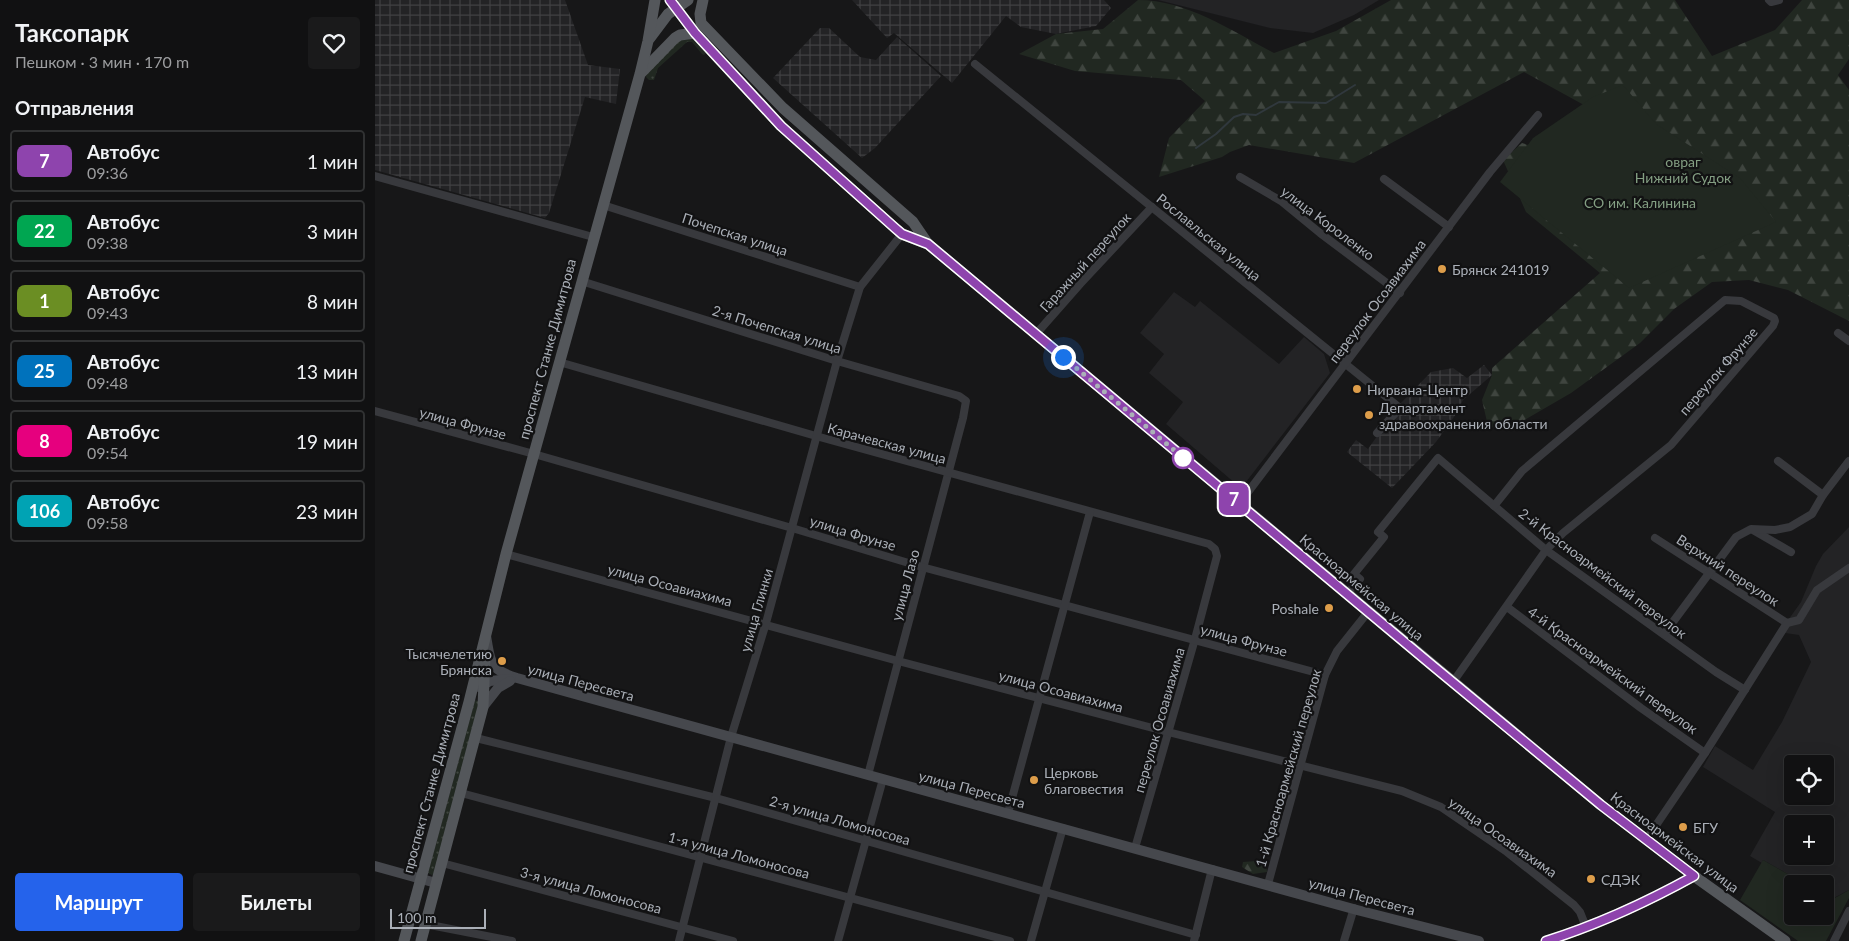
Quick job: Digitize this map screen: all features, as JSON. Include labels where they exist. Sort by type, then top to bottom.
[{"type":"main road","points":[[648,42],[655,0]]},
{"type":"main road","points":[[672,4],[688,0]]},
{"type":"main road","points":[[703,0],[698,28],[781,126],[902,234],[928,244]]},
{"type":"main road","points":[[648,42],[668,14],[672,4]]},
{"type":"main road","points":[[672,4],[783,108],[913,222],[928,244]]},
{"type":"main road","name":"проспект Станке Димитрова","points":[[640,74],[671,41],[680,35],[698,28]]},
{"type":"main road","name":"проспект Станке Димитрова","points":[[404,941],[469,702],[485,632],[533,454],[648,42]]},
{"type":"main road","name":"Красноармейская улица","points":[[928,244],[1368,612],[1646,840],[1785,941]]},
{"type":"main road","name":"проспект Станке Димитрова","points":[[421,941],[483,707],[485,632]]},
{"type":"main road","name":"улица Пересвета","points":[[485,632],[492,664],[500,673],[1479,941]]},
{"type":"main road","points":[[469,702],[474,693],[490,681],[517,678]]},
{"type":"main road","points":[[483,707],[498,688],[517,678]]},
{"type":"main road","points":[[375,866],[437,882]]},
{"type":"main road","points":[[1545,941],[1586,927],[1661,894],[1694,876]]},
{"type":"street","points":[[1769,0],[1771,2],[1779,0]]},
{"type":"street","name":"Рославльская улица","points":[[975,64],[1401,408],[1377,433]]},
{"type":"street","name":"переулок Осоавиахима","points":[[1239,504],[1490,172],[1538,116]]},
{"type":"street","points":[[375,176],[593,237]]},
{"type":"street","name":"улица Короленко","points":[[1240,177],[1281,201],[1400,293]]},
{"type":"street","points":[[1384,179],[1449,227]]},
{"type":"street","name":"Почепская улица","points":[[603,205],[860,287]]},
{"type":"street","name":"Гаражный переулок","points":[[1036,334],[1152,207]]},
{"type":"street","points":[[860,287],[902,234]]},
{"type":"street","name":"2-я Почепская улица","points":[[581,281],[959,396],[966,401]]},
{"type":"street","name":"улица Глинки","points":[[679,941],[717,798],[731,737],[766,623],[837,360],[860,287]]},
{"type":"street","name":"переулок Фрунзе","points":[[1453,682],[1547,550],[1563,532],[1671,445],[1773,326],[1774,318],[1741,302],[1725,300],[1522,471],[1494,506]]},
{"type":"street","points":[[1838,333],[1849,341]]},
{"type":"street","name":"Карачевская улица","points":[[559,362],[816,436],[1209,544]]},
{"type":"street","name":"улица Лазо","points":[[868,775],[966,401]]},
{"type":"street","name":"улица Фрунзе","points":[[375,412],[533,454],[922,567],[1325,675]]},
{"type":"street","name":"2-й Красноармейский переулок","points":[[1347,594],[1360,579],[1354,574],[1384,537],[1379,532],[1438,458],[1547,550],[1745,690]]},
{"type":"street","points":[[1778,461],[1823,495]]},
{"type":"street","points":[[1664,634],[1735,537],[1751,529],[1775,530],[1789,527],[1812,514],[1823,495],[1849,461]]},
{"type":"street","points":[[1008,813],[1040,698],[1063,604],[1090,512]]},
{"type":"street","points":[[1751,529],[1791,552]]},
{"type":"street","name":"Верхний переулок","points":[[1655,538],[1787,622]]},
{"type":"street","name":"переулок Осоавиахима","points":[[1135,848],[1217,556],[1215,549],[1209,544]]},
{"type":"street","name":"улица Осоавиахима","points":[[506,554],[766,623],[898,661],[1402,791],[1441,807],[1507,852],[1574,905],[1580,912],[1586,927]]},
{"type":"street","points":[[1646,840],[1705,753],[1787,622],[1799,620],[1817,590],[1849,568]]},
{"type":"street","name":"4-й Красноармейский переулок","points":[[1507,607],[1641,708],[1705,753]]},
{"type":"street","name":"1-й Красноармейский переулок","points":[[1268,884],[1325,675],[1337,651],[1368,612]]},
{"type":"street","name":"2-я улица Ломоносова","points":[[475,738],[717,798],[1195,938]]},
{"type":"street","points":[[838,941],[883,779]]},
{"type":"street","name":"1-я улица Ломоносова","points":[[461,793],[1010,941]]},
{"type":"street","points":[[1031,941],[1063,828]]},
{"type":"street","name":"3-я улица Ломоносова","points":[[442,863],[733,941]]},
{"type":"street","points":[[1195,938],[1212,869]]},
{"type":"street","points":[[1344,941],[1354,908]]},
{"type":"street","points":[[1833,941],[1849,911]]},
{"type":"street","points":[[425,924],[511,941]]},
{"type":"shaded area","points":[[375,0],[565,0],[588,65],[620,69],[616,104],[585,97],[549,213],[545,218],[375,170]]},
{"type":"shaded area","points":[[852,0],[1104,0],[1111,8],[1096,26],[1056,34],[1021,27],[1006,16],[952,83],[894,33],[887,38]]},
{"type":"shaded area","points":[[1158,0],[1379,0],[1354,15],[1313,33],[1270,28]]},
{"type":"shaded area","points":[[820,28],[829,28],[860,57],[876,60],[897,37],[941,76],[875,148],[862,158],[773,78]]},
{"type":"shaded area","points":[[1174,292],[1195,307],[1200,301],[1279,364],[1304,337],[1324,354],[1330,373],[1246,482],[1236,484],[1166,424],[1183,402],[1149,373],[1164,354],[1140,333]]},
{"type":"shaded area","points":[[1484,365],[1492,375],[1463,400],[1456,414],[1436,442],[1392,488],[1347,452],[1356,440],[1368,449],[1400,404],[1431,372],[1453,368],[1467,378]]},
{"type":"shaded area","points":[[1849,527],[1849,890],[1834,898],[1834,875],[1789,875],[1763,860],[1762,863],[1750,856],[1775,812],[1703,767],[1715,746],[1753,770],[1782,722],[1811,662],[1799,635],[1785,633],[1781,630],[1801,602],[1823,554]]},
{"type":"green space","name":"овраг Нижний Судок","points":[[1138,0],[1174,5],[1209,18],[1274,53],[1336,31],[1391,0],[1675,0],[1712,56],[1775,30],[1802,0],[1849,0],[1849,59],[1838,75],[1849,90],[1849,321],[1788,290],[1749,280],[1712,282],[1674,309],[1640,343],[1571,393],[1504,430],[1488,426],[1482,400],[1492,375],[1492,368],[1600,273],[1526,212],[1503,160],[1522,143],[1538,148],[1584,105],[1524,72],[1354,163],[1249,145],[1222,157],[1159,177],[1169,138],[1205,101],[1181,80],[1075,71],[1019,54],[1056,34],[1103,29]]},
{"type":"green space","points":[[690,36],[706,53],[704,55],[692,42],[687,42],[658,68],[654,80],[649,80],[646,77],[647,72],[678,41]]},
{"type":"green space","name":"СО им. Калинина","points":[[1623,85],[1656,124],[1740,178],[1776,222],[1629,288],[1500,182],[1533,138],[1593,97]]},
{"type":"green space","points":[[475,700],[479,703],[434,874],[432,875],[428,873]]},
{"type":"green space","points":[[1763,860],[1789,875],[1784,875],[1784,925],[1834,925],[1834,898],[1849,890],[1849,898],[1826,941],[1798,941],[1740,900]]},
{"type":"green space","points":[[1256,861],[1266,864],[1267,872],[1253,874],[1242,867],[1243,862]]},
{"type":"waterway","points":[[1196,148],[1216,134],[1234,117],[1243,114],[1256,115],[1279,102],[1326,103],[1355,85]]},
{"type":"bus line","name":"7","points":[[670,0],[695,33],[781,126],[902,234],[928,244],[1601,805],[1694,876],[1661,894],[1573,932],[1546,941]]},
{"type":"place","name":"Брянск 241019","points":[[1442,269]]},
{"type":"place","name":"Нирвана-Центр","points":[[1357,389]]},
{"type":"place","name":"Департамент здравоохранения области","points":[[1369,415]]},
{"type":"place","name":"Poshale","points":[[1329,608]]},
{"type":"place","name":"Тысячелетию Брянска","points":[[502,661]]},
{"type":"place","name":"Церковь благовестия","points":[[1034,780]]},
{"type":"place","name":"БГУ","points":[[1683,827]]},
{"type":"place","name":"СДЭК","points":[[1591,879]]},
{"type":"route","points":[[1063,357],[1186,460],[1183,458]]}]
